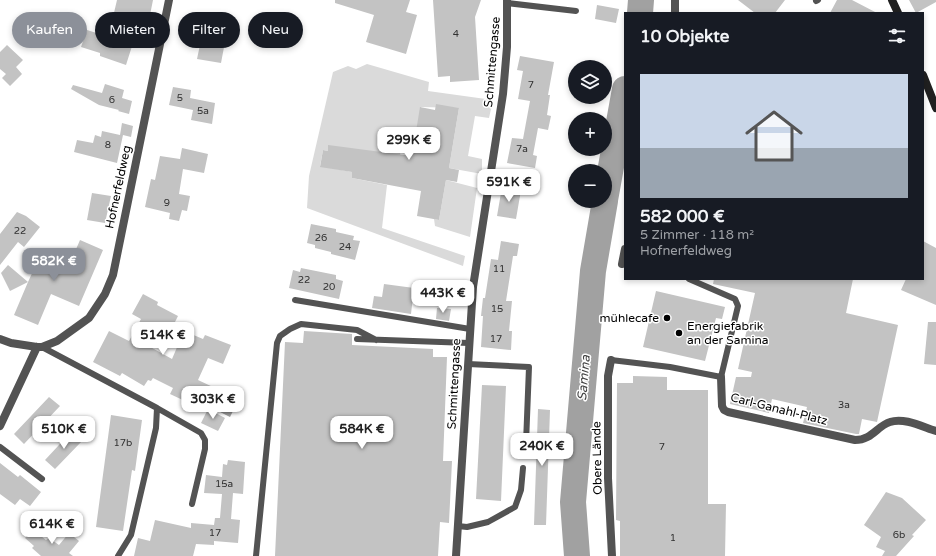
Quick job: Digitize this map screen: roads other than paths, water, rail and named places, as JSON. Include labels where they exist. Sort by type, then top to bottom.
[{"type":"main road","points":[[892,0],[898,12]]},
{"type":"main road","points":[[924,78],[936,108]]},
{"type":"street","name":"Hofnerfeldweg","points":[[39,347],[57,341],[89,318],[105,294],[113,274],[169,0]]},
{"type":"street","points":[[675,0],[675,12]]},
{"type":"street","name":"Schmittengasse","points":[[456,556],[473,287],[478,245],[503,94],[507,47],[507,2]]},
{"type":"street","points":[[0,339],[12,343],[39,347],[0,426]]},
{"type":"street","name":"Obere Lände","points":[[611,360],[608,376],[608,478],[612,556]]},
{"type":"street","name":"Carl-Ganahl-Platz","points":[[721,377],[722,406],[724,410],[728,412],[855,440],[865,439],[889,422],[895,421],[905,422],[936,431]]},
{"type":"lane","points":[[507,2],[576,11]]},
{"type":"lane","name":"Carl-Ganahl-Platz","points":[[691,280],[735,299],[737,302],[738,306],[721,377]]},
{"type":"lane","points":[[295,300],[470,329]]},
{"type":"lane","points":[[256,556],[277,343],[280,336],[301,324],[357,330],[376,340]]},
{"type":"lane","points":[[357,339],[469,343]]},
{"type":"lane","points":[[39,347],[157,408],[201,433],[205,440],[205,449],[192,504]]},
{"type":"lane","points":[[611,360],[670,367],[721,377]]},
{"type":"lane","points":[[468,364],[529,367],[526,443]]},
{"type":"lane","points":[[118,556],[131,535],[156,428],[157,408]]},
{"type":"lane","points":[[0,447],[42,479]]},
{"type":"lane","points":[[458,526],[467,527],[488,522],[515,507],[521,490],[522,468]]},
{"type":"waterway","name":"Samina","points":[[640,12],[641,0]]},
{"type":"waterway","name":"Samina","points":[[611,164],[624,95]]},
{"type":"waterway","name":"Samina","points":[[577,556],[573,502],[593,271],[604,208]]},
{"type":"place","name":"mühlecafe","points":[[667,318]]},
{"type":"place","name":"Energiefabrik an der Samina","points":[[679,333]]}]
